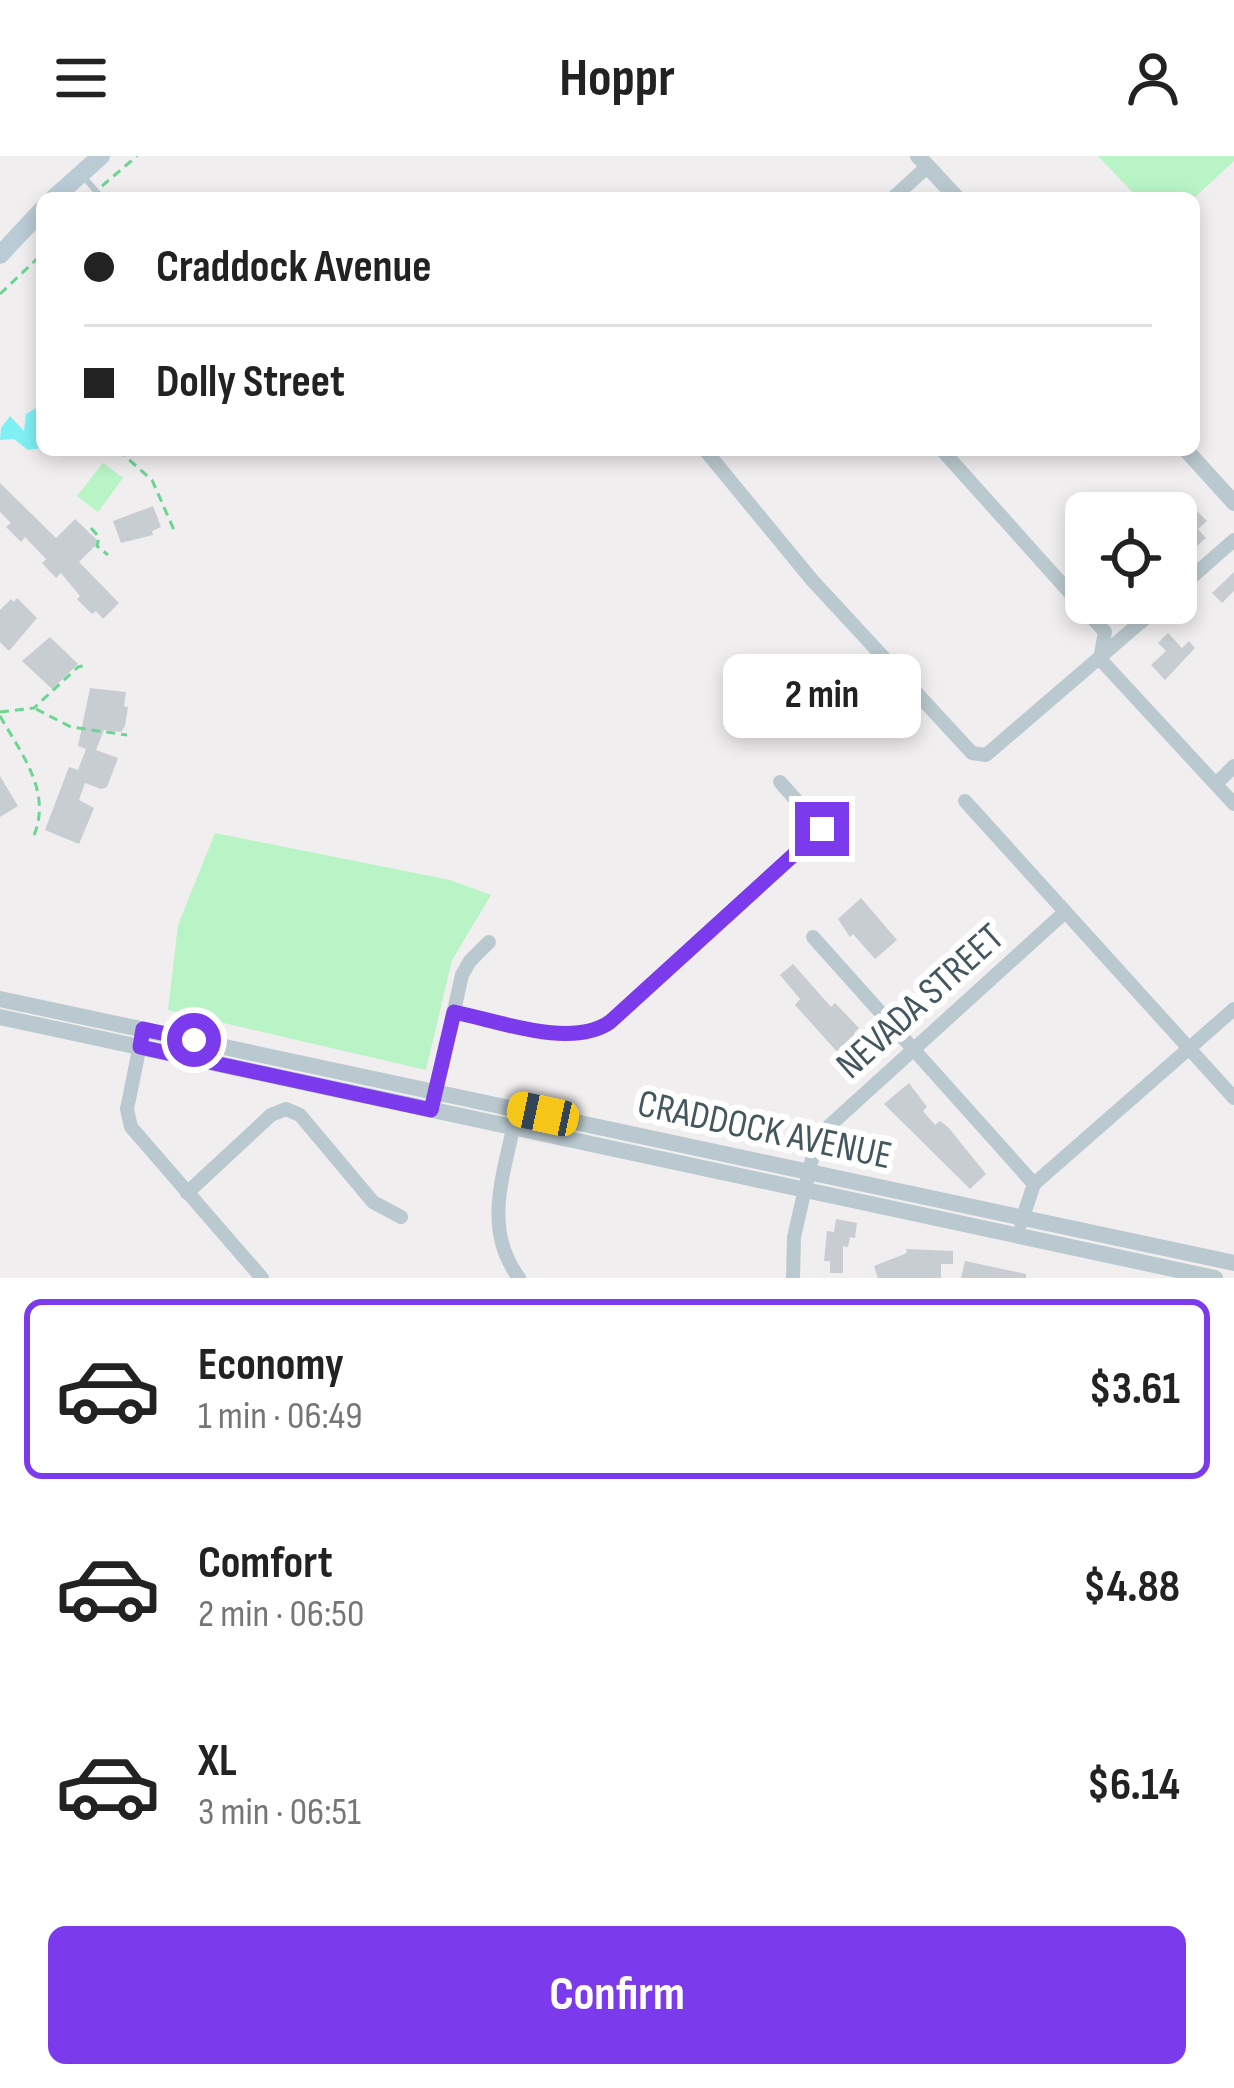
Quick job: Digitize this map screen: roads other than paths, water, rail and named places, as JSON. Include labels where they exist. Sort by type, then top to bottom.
[{"type":"main road","points":[[60,192],[101,156]]},
{"type":"main road","points":[[0,255],[36,217]]},
{"type":"street","points":[[898,192],[923,161],[951,192]]},
{"type":"street","points":[[709,456],[799,564],[972,753],[986,755],[1139,624]]},
{"type":"street","points":[[947,456],[1105,632],[1100,659]]},
{"type":"street","points":[[1191,456],[1234,503]]},
{"type":"street","points":[[1197,573],[1234,540]]},
{"type":"street","points":[[1100,659],[1234,804]]},
{"type":"street","points":[[1216,784],[1234,766]]},
{"type":"street","points":[[454,1012],[564,1034],[587,1034],[610,1022],[822,829],[780,782]]},
{"type":"street","points":[[965,801],[1234,1098]]},
{"type":"street","name":"NEVADA STREET","points":[[793,1278],[794,1237],[817,1137],[1065,912]]},
{"type":"street","points":[[813,938],[1034,1184]]},
{"type":"street","points":[[434,1101],[465,968],[489,942]]},
{"type":"street","name":"CRADDOCK AVENUE","points":[[0,999],[141,1038],[434,1101],[1020,1226],[1234,1263]]},
{"type":"street","points":[[1020,1226],[1034,1184],[1234,1009]]},
{"type":"street","name":"CRADDOCK AVENUE","points":[[0,1017],[141,1038]]},
{"type":"street","points":[[141,1038],[128,1118],[262,1278]]},
{"type":"street","points":[[187,1192],[271,1115],[286,1109],[300,1114],[373,1202],[401,1217]]},
{"type":"street","points":[[515,1117],[496,1219],[500,1244],[519,1278]]},
{"type":"street","name":"CRADDOCK AVENUE","points":[[1020,1226],[1214,1278]]},
{"type":"lane","points":[[80,173],[97,192]]},
{"type":"water","points":[[36,408],[36,449],[28,450],[14,439],[0,440],[1,428],[10,416],[24,431],[26,414]]}]
